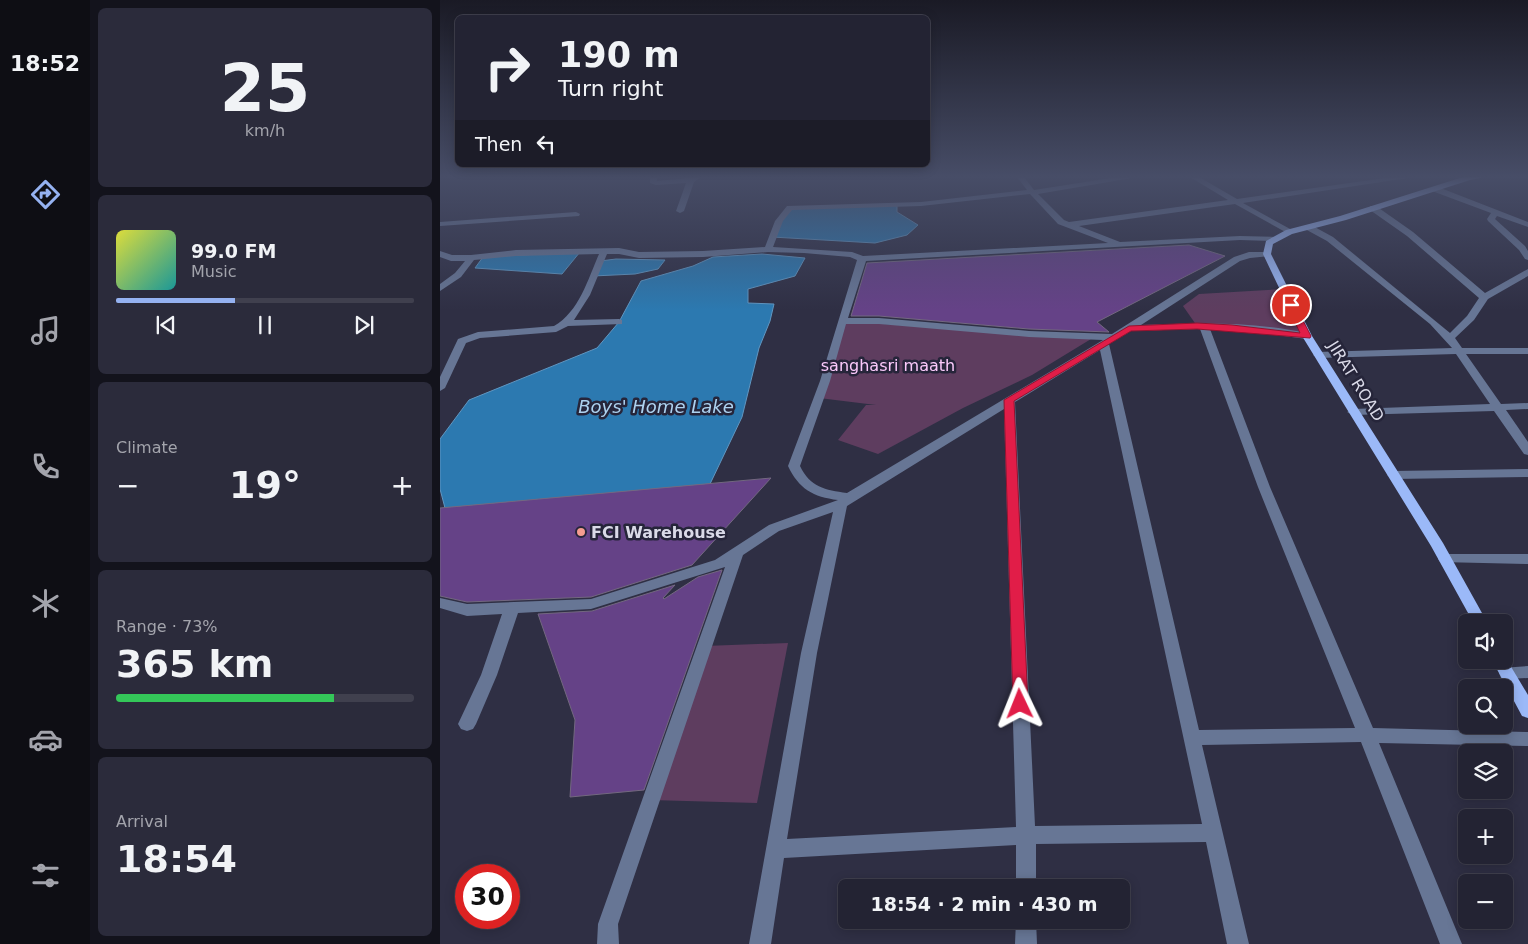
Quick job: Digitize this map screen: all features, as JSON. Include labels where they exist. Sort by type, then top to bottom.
[{"type":"main road","points":[[1267,254],[1269,243],[1274,239],[1289,232],[1328,221]]},
{"type":"main road","name":"JIRAT ROAD","points":[[1267,254],[1318,355],[1445,559],[1476,614]]},
{"type":"main road","points":[[1505,669],[1528,710]]},
{"type":"street","points":[[440,224],[480,221]]},
{"type":"street","points":[[768,249],[778,221]]},
{"type":"street","points":[[1060,221],[1120,245]]},
{"type":"street","points":[[1068,225],[1097,221]]},
{"type":"street","points":[[1269,221],[1289,232]]},
{"type":"street","points":[[1392,221],[1410,234],[1484,297]]},
{"type":"street","points":[[1493,221],[1522,248],[1528,257]]},
{"type":"street","points":[[1308,227],[1330,239],[1433,322],[1450,338],[1528,451]]},
{"type":"street","points":[[440,254],[451,258],[471,258],[516,253],[620,251],[639,255],[694,254],[768,249],[804,250],[852,255],[862,259],[1240,238],[1274,239]]},
{"type":"street","points":[[567,323],[588,289],[604,251]]},
{"type":"street","points":[[440,603],[467,610],[591,604],[720,563],[774,528],[845,500],[1129,328],[1237,260],[1249,255],[1267,254]]},
{"type":"street","points":[[440,288],[458,275],[471,258]]},
{"type":"street","points":[[845,500],[822,494],[807,487],[798,478],[794,466],[825,381],[862,259]]},
{"type":"street","points":[[1450,338],[1471,318],[1484,297],[1528,272]]},
{"type":"street","points":[[842,321],[879,321],[1109,340]]},
{"type":"street","points":[[440,388],[462,341],[478,335],[556,329],[567,323],[619,322]]},
{"type":"street","points":[[1129,328],[1204,326],[1246,328],[1307,336]]},
{"type":"street","points":[[1204,326],[1264,487],[1368,735],[1451,944]]},
{"type":"street","points":[[1109,340],[1192,738],[1238,944]]},
{"type":"street","points":[[1318,355],[1458,351],[1528,352]]},
{"type":"street","points":[[1009,400],[1026,835],[1026,879]]},
{"type":"street","points":[[1353,412],[1528,406]]},
{"type":"street","points":[[1393,475],[1528,473]]},
{"type":"street","points":[[760,944],[809,653],[845,500]]},
{"type":"street","points":[[608,944],[608,924],[737,552]]},
{"type":"street","points":[[1445,559],[1528,558]]},
{"type":"street","points":[[467,724],[489,675],[512,608]]},
{"type":"street","points":[[1513,669],[1528,672]]},
{"type":"street","points":[[1192,738],[1368,735],[1528,739]]},
{"type":"street","points":[[776,850],[1026,835],[1213,833]]},
{"type":"street","points":[[1026,929],[1026,944]]},
{"type":"green space","points":[[1283,289],[1307,336],[1197,326],[1183,306],[1199,294]]},
{"type":"green space","name":"sanghasri maath","points":[[842,321],[1091,339],[1032,375],[963,408],[878,454],[838,440],[866,405],[876,405],[819,398]]},
{"type":"green space","points":[[788,643],[757,803],[651,800],[705,646]]},
{"type":"water","points":[[782,221],[912,221],[918,225],[907,235],[875,243],[772,237]]},
{"type":"water","points":[[580,252],[562,274],[475,268],[483,257]]},
{"type":"water","name":"Boys' Home Lake","points":[[762,254],[805,258],[795,276],[748,289],[748,303],[774,304],[770,321],[759,348],[742,417],[710,484],[445,508],[440,489],[440,439],[469,400],[597,348],[619,322],[641,281],[693,266],[713,257]]},
{"type":"water","points":[[616,259],[665,260],[658,269],[635,274],[593,276],[600,261]]},
{"type":"building","points":[[1189,245],[1225,256],[1097,322],[1109,332],[1029,329],[879,316],[851,316],[867,263]]},
{"type":"building","name":"FCI Warehouse","points":[[771,478],[692,565],[591,597],[467,602],[440,596],[440,508]]},
{"type":"building","points":[[722,570],[644,790],[570,797],[575,720],[538,614],[592,611],[675,585],[664,599],[698,577]]},
{"type":"place","name":"FCI Warehouse","points":[[581,532]]},
{"type":"route","points":[[1020,704],[1009,400],[1129,328],[1197,326],[1246,328],[1307,336],[1291,305]]}]
